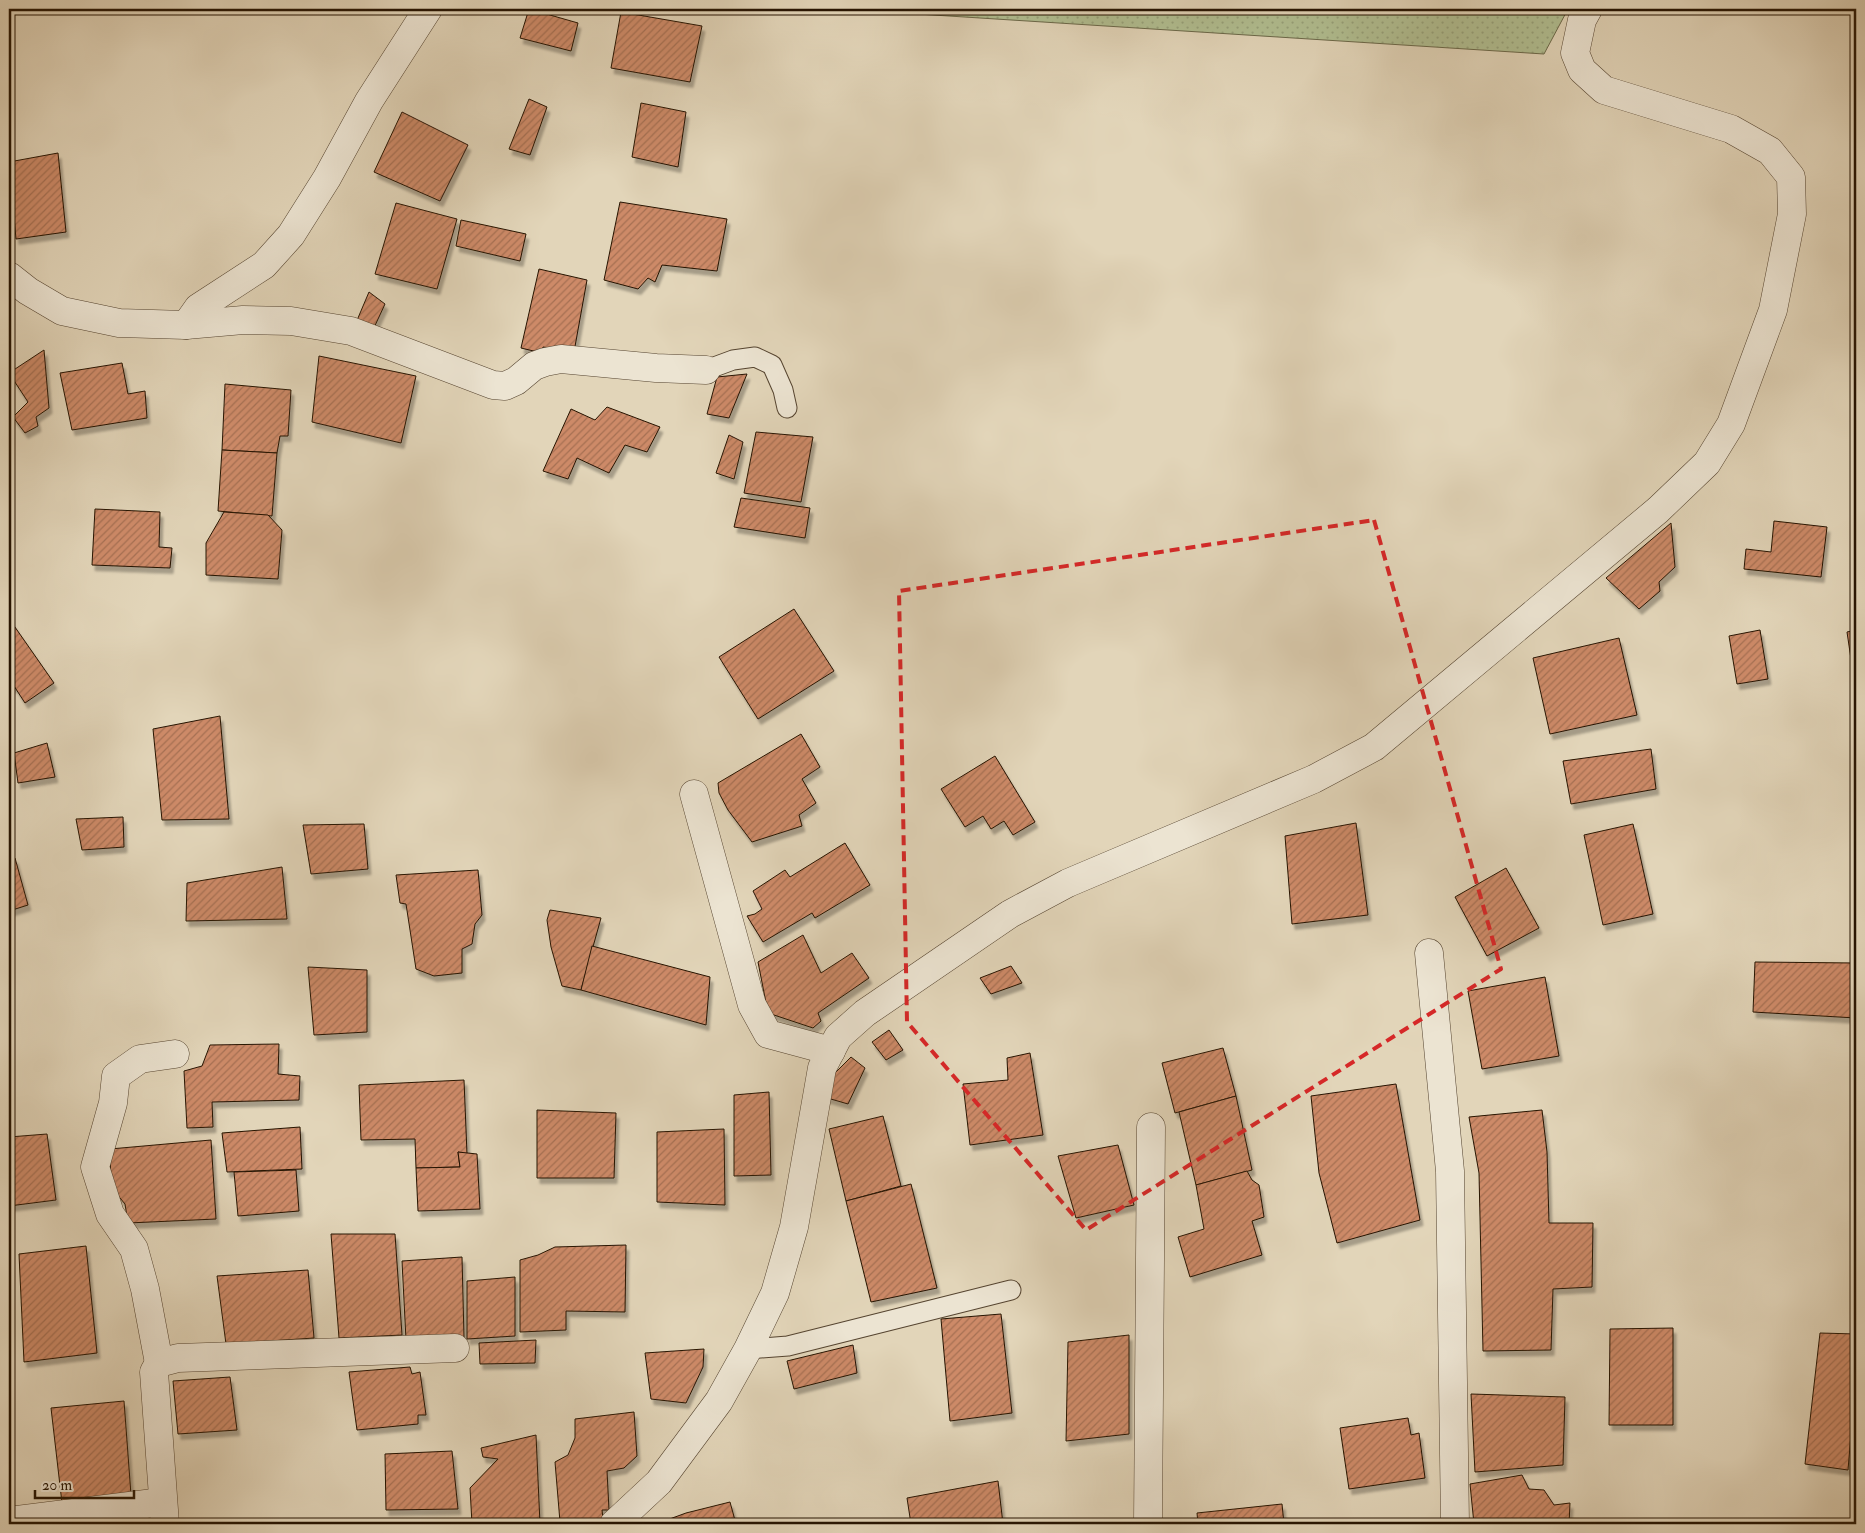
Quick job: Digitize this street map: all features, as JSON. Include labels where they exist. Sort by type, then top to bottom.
[{"type":"street","points":[[186,326],[198,308],[264,265],[290,235],[327,178],[369,101],[428,9]]},
{"type":"street","points":[[614,1524],[659,1482],[719,1401],[748,1349],[775,1293],[794,1227],[822,1068],[838,1037],[864,1013],[1010,914],[1068,883],[1314,778],[1374,747],[1651,516],[1707,463],[1732,424],[1773,310],[1792,214],[1791,177],[1770,151],[1731,129],[1604,90],[1582,70],[1575,53],[1582,20],[1588,9]]},
{"type":"street","points":[[9,276],[28,291],[62,311],[119,323],[186,326],[243,320],[291,321],[351,330],[493,385],[505,386],[516,381],[534,366],[561,359],[656,368],[706,370]]},
{"type":"street","points":[[694,794],[752,1005],[768,1034],[831,1051]]},
{"type":"street","points":[[1429,953],[1450,1170],[1455,1524]]},
{"type":"street","points":[[9,1521],[164,1513],[154,1372],[159,1363],[145,1289],[134,1249],[110,1214],[95,1167],[113,1102],[116,1076],[140,1059],[175,1054]]},
{"type":"street","points":[[1148,1524],[1151,1127]]},
{"type":"street","points":[[159,1363],[178,1358],[455,1348]]},
{"type":"lane","points":[[706,370],[733,360],[755,357],[772,365],[783,390],[787,408]]},
{"type":"lane","points":[[748,1349],[788,1346],[1011,1290]]},
{"type":"highlighted area","points":[[1374,520],[1501,969],[1086,1230],[907,1022],[899,591]]},
{"type":"green space","points":[[839,9],[1568,9],[1544,54]]},
{"type":"building","points":[[529,9],[578,23],[571,51],[520,38]]},
{"type":"building","points":[[621,12],[702,26],[690,82],[611,68]]},
{"type":"building","points":[[529,99],[547,107],[530,155],[509,149]]},
{"type":"building","points":[[641,103],[686,112],[678,167],[632,157]]},
{"type":"building","points":[[402,112],[468,145],[440,201],[374,172]]},
{"type":"building","points":[[58,153],[66,232],[16,239],[9,162]]},
{"type":"building","points":[[620,202],[727,219],[717,271],[662,265],[655,282],[648,278],[638,289],[604,280]]},
{"type":"building","points":[[396,203],[457,219],[437,289],[375,274]]},
{"type":"building","points":[[461,220],[526,234],[520,261],[456,246]]},
{"type":"building","points":[[539,269],[587,280],[574,352],[543,347],[542,353],[521,348]]},
{"type":"building","points":[[369,292],[385,304],[372,332],[355,325]]},
{"type":"building","points":[[44,350],[49,408],[36,417],[38,426],[25,433],[13,417],[28,402],[9,373]]},
{"type":"building","points":[[319,356],[416,376],[401,443],[312,422]]},
{"type":"building","points":[[122,363],[128,394],[145,391],[147,418],[72,430],[60,373]]},
{"type":"building","points":[[747,374],[729,418],[707,414],[717,377]]},
{"type":"building","points":[[225,384],[291,390],[288,436],[280,436],[277,453],[222,450]]},
{"type":"building","points":[[607,407],[660,427],[647,452],[625,445],[609,473],[577,458],[568,479],[543,471],[571,409],[595,420]]},
{"type":"building","points":[[756,432],[813,437],[801,502],[744,493]]},
{"type":"building","points":[[729,435],[743,442],[734,479],[716,473]]},
{"type":"building","points":[[222,450],[277,453],[272,516],[218,511]]},
{"type":"building","points":[[741,498],[810,508],[805,538],[734,527]]},
{"type":"building","points":[[95,509],[160,512],[159,547],[172,548],[170,568],[92,565]]},
{"type":"building","points":[[224,512],[268,515],[282,530],[278,579],[206,575],[206,543]]},
{"type":"building","points":[[1774,521],[1827,527],[1821,577],[1744,569],[1746,549],[1771,552]]},
{"type":"building","points":[[1671,523],[1675,567],[1659,582],[1660,591],[1639,609],[1606,578]]},
{"type":"building","points":[[794,609],[834,671],[758,719],[719,657]]},
{"type":"building","points":[[10,620],[54,683],[25,703],[14,686],[9,689]]},
{"type":"building","points":[[1760,630],[1768,679],[1737,684],[1729,636]]},
{"type":"building","points":[[1856,630],[1856,693],[1847,632]]},
{"type":"building","points":[[1619,638],[1637,715],[1550,734],[1533,658]]},
{"type":"building","points":[[220,716],[229,819],[162,820],[153,729]]},
{"type":"building","points":[[801,734],[820,767],[802,779],[816,803],[799,815],[802,826],[752,842],[728,810],[719,793],[718,783]]},
{"type":"building","points":[[47,743],[55,777],[18,783],[14,753]]},
{"type":"building","points":[[1651,749],[1656,789],[1571,804],[1563,761]]},
{"type":"building","points":[[995,756],[1035,822],[1013,835],[1004,821],[991,829],[983,816],[965,827],[941,789]]},
{"type":"building","points":[[123,817],[124,847],[82,850],[76,819]]},
{"type":"building","points":[[1356,823],[1368,915],[1292,924],[1285,836]]},
{"type":"building","points":[[364,824],[368,869],[311,874],[303,825]]},
{"type":"building","points":[[1633,824],[1653,914],[1603,925],[1584,835]]},
{"type":"building","points":[[845,843],[870,885],[815,918],[812,913],[763,942],[747,916],[755,914],[762,909],[753,891],[785,870],[790,877]]},
{"type":"building","points":[[15,858],[28,905],[9,911],[9,859]]},
{"type":"building","points":[[282,867],[287,919],[186,921],[187,883]]},
{"type":"building","points":[[1506,868],[1539,928],[1487,956],[1455,897]]},
{"type":"building","points":[[478,870],[482,915],[475,924],[472,944],[462,949],[462,973],[434,976],[416,969],[406,904],[400,903],[396,875]]},
{"type":"building","points":[[550,910],[601,918],[581,990],[562,986],[551,947],[547,920]]},
{"type":"building","points":[[803,935],[821,973],[852,953],[869,978],[818,1013],[821,1021],[813,1028],[768,1013],[758,962]]},
{"type":"building","points":[[592,946],[710,977],[706,1025],[581,990]]},
{"type":"building","points":[[1856,960],[1856,1018],[1753,1012],[1755,962],[1855,963]]},
{"type":"building","points":[[1011,966],[1022,983],[991,994],[980,978]]},
{"type":"building","points":[[308,967],[367,970],[367,1032],[314,1035]]},
{"type":"building","points":[[1545,977],[1559,1056],[1482,1069],[1468,991]]},
{"type":"building","points":[[889,1030],[903,1050],[886,1060],[872,1042]]},
{"type":"building","points":[[279,1044],[278,1074],[300,1076],[299,1100],[212,1102],[213,1127],[187,1128],[184,1071],[202,1066],[210,1045]]},
{"type":"building","points":[[1223,1048],[1236,1096],[1175,1113],[1162,1063]]},
{"type":"building","points":[[1030,1053],[1043,1135],[970,1145],[963,1084],[1008,1080],[1007,1058]]},
{"type":"building","points":[[851,1057],[865,1068],[848,1104],[824,1097],[835,1073]]},
{"type":"building","points":[[464,1080],[467,1154],[458,1152],[460,1167],[416,1168],[415,1139],[361,1140],[359,1085]]},
{"type":"building","points":[[1396,1084],[1420,1220],[1337,1243],[1319,1173],[1311,1096]]},
{"type":"building","points":[[769,1092],[771,1175],[734,1176],[734,1095]]},
{"type":"building","points":[[1236,1096],[1252,1170],[1196,1185],[1179,1112]]},
{"type":"building","points":[[537,1110],[616,1113],[614,1178],[537,1178]]},
{"type":"building","points":[[1542,1110],[1547,1152],[1549,1223],[1593,1223],[1592,1287],[1553,1289],[1551,1350],[1483,1351],[1479,1173],[1469,1117]]},
{"type":"building","points":[[883,1116],[901,1186],[846,1201],[829,1129]]},
{"type":"building","points":[[300,1127],[302,1169],[227,1172],[222,1133]]},
{"type":"building","points":[[724,1129],[725,1205],[657,1202],[657,1132]]},
{"type":"building","points":[[47,1134],[56,1200],[9,1206],[9,1137]]},
{"type":"building","points":[[211,1140],[216,1219],[128,1223],[125,1204],[111,1187],[110,1149]]},
{"type":"building","points":[[1118,1145],[1134,1205],[1076,1218],[1058,1156]]},
{"type":"building","points":[[458,1152],[477,1154],[480,1209],[418,1211],[416,1168],[460,1167]]},
{"type":"building","points":[[296,1170],[299,1211],[238,1216],[234,1172]]},
{"type":"building","points":[[1247,1171],[1252,1180],[1259,1185],[1264,1217],[1252,1221],[1262,1255],[1190,1277],[1178,1237],[1204,1229],[1196,1185]]},
{"type":"building","points":[[911,1184],[937,1288],[871,1302],[846,1201]]},
{"type":"building","points":[[331,1234],[395,1234],[402,1335],[339,1338]]},
{"type":"building","points":[[626,1245],[625,1312],[566,1311],[566,1330],[520,1332],[520,1260],[538,1255],[555,1247]]},
{"type":"building","points":[[86,1246],[97,1353],[24,1362],[19,1254]]},
{"type":"building","points":[[462,1257],[464,1338],[406,1340],[402,1261]]},
{"type":"building","points":[[308,1270],[314,1338],[226,1344],[217,1276]]},
{"type":"building","points":[[515,1277],[515,1336],[467,1339],[467,1281]]},
{"type":"building","points":[[1001,1314],[1012,1413],[950,1421],[941,1319]]},
{"type":"building","points":[[1673,1328],[1673,1425],[1609,1425],[1610,1329]]},
{"type":"building","points":[[1820,1333],[1856,1334],[1856,1373],[1848,1470],[1805,1464]]},
{"type":"building","points":[[1129,1335],[1129,1434],[1066,1441],[1068,1342]]},
{"type":"building","points":[[536,1340],[535,1363],[480,1364],[479,1343]]},
{"type":"building","points":[[853,1345],[857,1373],[794,1389],[787,1361]]},
{"type":"building","points":[[704,1349],[703,1367],[686,1403],[651,1399],[645,1353]]},
{"type":"building","points":[[410,1367],[412,1374],[420,1372],[426,1415],[418,1415],[418,1424],[357,1430],[349,1372]]},
{"type":"building","points":[[230,1377],[237,1430],[178,1434],[173,1381]]},
{"type":"building","points":[[1471,1394],[1565,1397],[1563,1465],[1475,1472]]},
{"type":"building","points":[[124,1401],[131,1495],[62,1503],[51,1408]]},
{"type":"building","points":[[634,1412],[637,1456],[624,1468],[607,1471],[609,1510],[602,1510],[603,1519],[560,1522],[555,1462],[568,1455],[575,1438],[575,1419]]},
{"type":"building","points":[[1408,1418],[1411,1435],[1419,1433],[1425,1478],[1349,1489],[1340,1428]]},
{"type":"building","points":[[536,1435],[540,1524],[472,1524],[470,1488],[498,1459],[483,1457],[481,1448]]},
{"type":"building","points":[[452,1451],[458,1509],[386,1510],[385,1454]]},
{"type":"building","points":[[1522,1475],[1529,1489],[1544,1490],[1554,1505],[1570,1503],[1569,1524],[1474,1524],[1470,1484]]},
{"type":"building","points":[[998,1481],[1003,1524],[911,1524],[907,1498]]},
{"type":"building","points":[[730,1502],[736,1524],[656,1524],[686,1513]]},
{"type":"building","points":[[1282,1504],[1284,1524],[1198,1524],[1197,1513]]},
{"type":"building","points":[[389,1519],[389,1524],[341,1524],[340,1520]]}]
